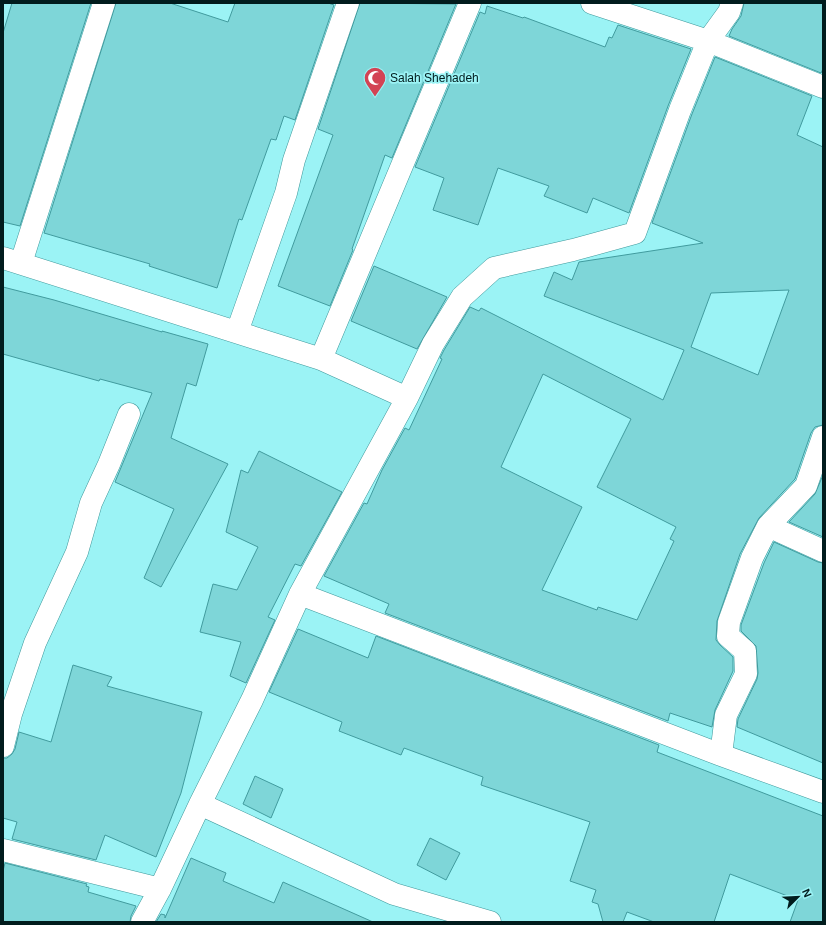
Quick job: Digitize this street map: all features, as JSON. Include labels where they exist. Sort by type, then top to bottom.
[{"type":"street","points":[[104,3],[12,260],[321,359],[407,398]]},
{"type":"street","points":[[237,332],[284,200],[294,160],[348,3]]},
{"type":"street","points":[[321,359],[470,3]]},
{"type":"street","points":[[592,3],[708,41],[823,87]]},
{"type":"street","points":[[142,922],[160,889],[200,804],[252,700],[300,594],[407,398],[433,344],[462,298],[494,268],[574,250],[635,233],[680,110],[708,41],[728,12],[732,3]]},
{"type":"street","points":[[3,746],[11,714],[35,643],[77,552],[91,503],[109,464],[129,414]]},
{"type":"street","points":[[721,755],[726,715],[746,674],[745,651],[728,636],[729,622],[752,558],[768,526],[806,486],[823,437]]},
{"type":"street","points":[[768,526],[823,551]]},
{"type":"street","points":[[300,594],[721,755],[823,792]]},
{"type":"street","points":[[200,804],[394,894],[490,922]]},
{"type":"street","points":[[3,850],[160,889]]},
{"type":"building","points":[[12,3],[91,3],[20,226],[3,222],[3,33]]},
{"type":"building","points":[[116,3],[170,3],[228,22],[235,3],[328,3],[334,5],[295,120],[284,116],[276,140],[271,139],[242,220],[239,219],[217,288],[149,266],[150,264],[44,233]]},
{"type":"building","points":[[360,3],[456,4],[392,158],[385,155],[352,249],[353,250],[330,306],[278,286],[333,135],[318,129]]},
{"type":"building","points":[[744,3],[823,3],[823,69],[821,73],[729,36],[741,16]]},
{"type":"building","points":[[487,6],[523,18],[524,17],[605,47],[609,37],[612,38],[618,25],[691,49],[668,106],[629,213],[593,198],[587,213],[544,196],[549,186],[498,168],[478,225],[433,210],[444,178],[415,167],[480,12],[485,14]]},
{"type":"building","points":[[715,57],[812,96],[797,135],[823,147],[823,425],[815,427],[811,433],[795,479],[759,518],[740,554],[717,621],[716,640],[733,657],[733,671],[715,710],[712,727],[670,713],[668,721],[385,613],[389,604],[324,576],[364,503],[367,504],[382,470],[405,428],[409,430],[442,359],[440,358],[470,307],[479,311],[481,308],[663,400],[684,350],[544,296],[554,272],[572,280],[579,262],[703,243],[652,223],[692,114]],"holes":[[[789,290],[758,375],[691,347],[711,293]],[[543,374],[631,419],[597,487],[676,527],[670,539],[674,541],[637,620],[598,607],[597,610],[542,590],[582,507],[501,467]]]},
{"type":"building","points":[[374,266],[447,297],[417,349],[351,321]]},
{"type":"building","points":[[3,287],[208,344],[196,386],[187,383],[171,438],[228,464],[161,587],[144,578],[174,509],[115,482],[152,393],[100,379],[99,381],[3,354]]},
{"type":"building","points":[[259,451],[342,492],[301,566],[295,564],[268,617],[275,620],[246,683],[230,676],[241,642],[200,632],[213,584],[237,590],[258,547],[226,532],[241,470],[248,473]]},
{"type":"building","points":[[823,475],[823,537],[789,522],[815,494]]},
{"type":"building","points":[[774,542],[823,563],[823,763],[737,727],[738,719],[757,679],[758,673],[756,646],[741,631],[741,625],[764,563]]},
{"type":"building","points":[[298,629],[368,658],[376,636],[659,745],[657,752],[823,816],[823,922],[790,922],[798,900],[730,874],[714,922],[654,922],[627,912],[623,922],[603,922],[598,904],[592,902],[596,890],[570,881],[590,822],[481,785],[483,777],[404,748],[401,755],[339,731],[342,722],[269,692]]},
{"type":"building","points":[[73,665],[112,677],[107,686],[202,712],[181,793],[156,857],[105,835],[96,860],[12,839],[17,822],[3,818],[3,758],[7,758],[12,754],[15,749],[19,732],[51,742]]},
{"type":"building","points":[[255,776],[283,789],[271,818],[243,804]]},
{"type":"building","points":[[430,838],[460,853],[446,880],[417,865]]},
{"type":"building","points":[[191,858],[226,873],[223,881],[274,903],[283,882],[373,922],[156,922],[161,914],[165,915],[165,918]]},
{"type":"building","points":[[5,863],[87,884],[86,886],[89,887],[88,892],[136,906],[130,922],[3,922],[3,871]]},
{"type":"place","name":"Salah Shehadeh","points":[[375,98]]}]
